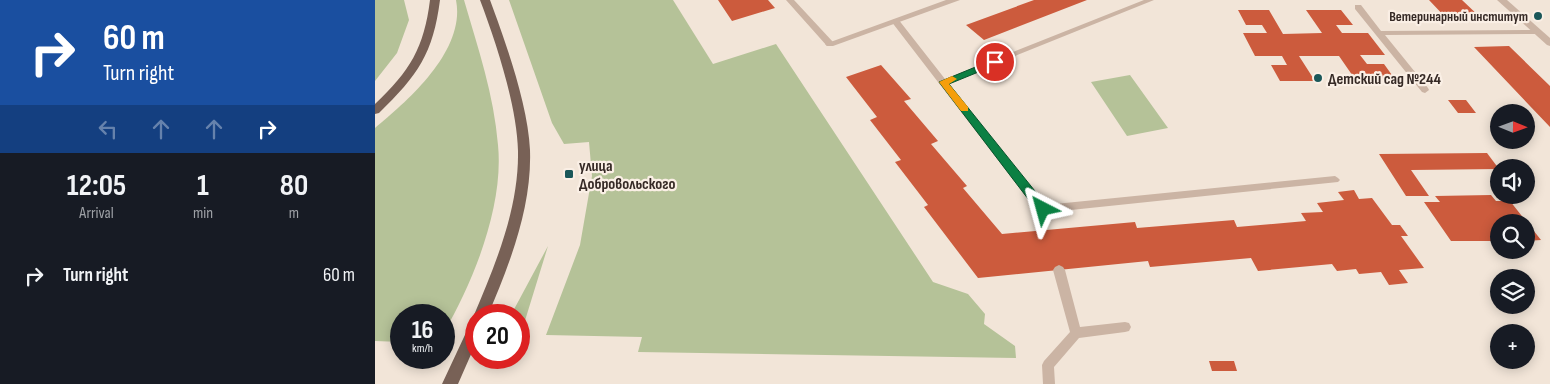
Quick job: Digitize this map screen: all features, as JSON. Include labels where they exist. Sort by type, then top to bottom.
[{"type":"main road","points":[[375,110],[400,87],[422,58],[433,29],[435,0]]},
{"type":"main road","points":[[485,0],[499,36],[522,127],[524,160],[511,234],[498,276],[486,304]]},
{"type":"main road","points":[[450,384],[465,351]]},
{"type":"street","points":[[1502,0],[1550,43]]},
{"type":"street","points":[[830,44],[949,1]]},
{"type":"lane","points":[[790,0],[830,44]]},
{"type":"lane","points":[[943,82],[1150,0]]},
{"type":"lane","points":[[1358,7],[1425,90]]},
{"type":"lane","points":[[895,21],[1043,209],[1335,180]]},
{"type":"lane","points":[[1379,33],[1538,32]]},
{"type":"lane","points":[[1059,270],[1075,333]]},
{"type":"lane","points":[[1049,384],[1047,365],[1075,333],[1125,328]]},
{"type":"green space","points":[[375,0],[404,0],[409,20],[397,53],[375,81]]},
{"type":"green space","points":[[456,0],[464,0],[485,72],[496,126],[499,168],[496,192],[485,242],[455,312],[455,304],[390,304],[390,342],[375,341],[375,128],[403,103],[432,72],[444,55],[457,19]]},
{"type":"green space","points":[[509,0],[673,0],[713,64],[776,44],[933,282],[968,294],[985,314],[984,324],[1015,346],[1016,358],[638,352],[642,337],[546,335],[580,245],[592,176],[589,142],[564,144],[552,123]]},
{"type":"green space","points":[[1130,75],[1168,128],[1127,136],[1091,82]]},
{"type":"green space","points":[[548,246],[530,304],[517,304]]},
{"type":"building","points":[[718,0],[768,0],[775,8],[732,21]]},
{"type":"building","points":[[1034,0],[1087,0],[984,40],[966,25]]},
{"type":"building","points":[[1429,0],[1462,0],[1481,18],[1447,19]]},
{"type":"building","points":[[1238,10],[1269,10],[1283,34],[1322,33],[1306,10],[1341,10],[1353,25],[1336,25],[1342,33],[1368,33],[1385,55],[1360,55],[1367,64],[1384,64],[1397,82],[1357,82],[1339,56],[1299,56],[1315,81],[1280,81],[1271,65],[1287,65],[1282,56],[1255,56],[1243,33],[1267,33],[1262,25],[1246,25]]},
{"type":"building","points":[[1509,46],[1550,86],[1550,127],[1535,111],[1535,104],[1528,104],[1474,47]]},
{"type":"building","points":[[881,65],[911,99],[904,101],[938,141],[931,144],[967,186],[963,188],[1002,234],[1135,222],[1137,228],[1234,220],[1237,227],[1306,221],[1301,213],[1323,212],[1317,203],[1344,200],[1338,192],[1354,190],[1359,199],[1372,198],[1392,225],[1400,225],[1408,236],[1401,236],[1424,268],[1399,270],[1408,283],[1389,285],[1381,272],[1359,274],[1356,269],[1337,271],[1332,264],[1258,271],[1251,258],[1150,267],[1148,261],[978,278],[924,207],[928,205],[895,162],[901,160],[870,120],[877,117],[846,77]]},
{"type":"building","points":[[1448,100],[1466,100],[1476,113],[1458,113]]},
{"type":"building","points":[[1487,153],[1492,159],[1490,169],[1411,170],[1429,196],[1406,196],[1379,154]]},
{"type":"building","points":[[1490,195],[1490,204],[1512,204],[1520,214],[1490,214],[1490,241],[1451,241],[1424,202],[1440,202],[1435,196]]},
{"type":"building","points":[[1535,232],[1541,240],[1535,240]]},
{"type":"building","points":[[1209,361],[1234,361],[1237,371],[1212,371]]},
{"type":"slow traffic","points":[[952,79],[943,82],[964,109]]},
{"type":"place","name":"Ветеринарный институт","points":[[1538,16]]},
{"type":"place","name":"Детский сад №244","points":[[1318,78]]},
{"type":"place","name":"улица Добровольского","points":[[569,174]]},
{"type":"route","points":[[995,62],[943,82],[1043,209]]}]
